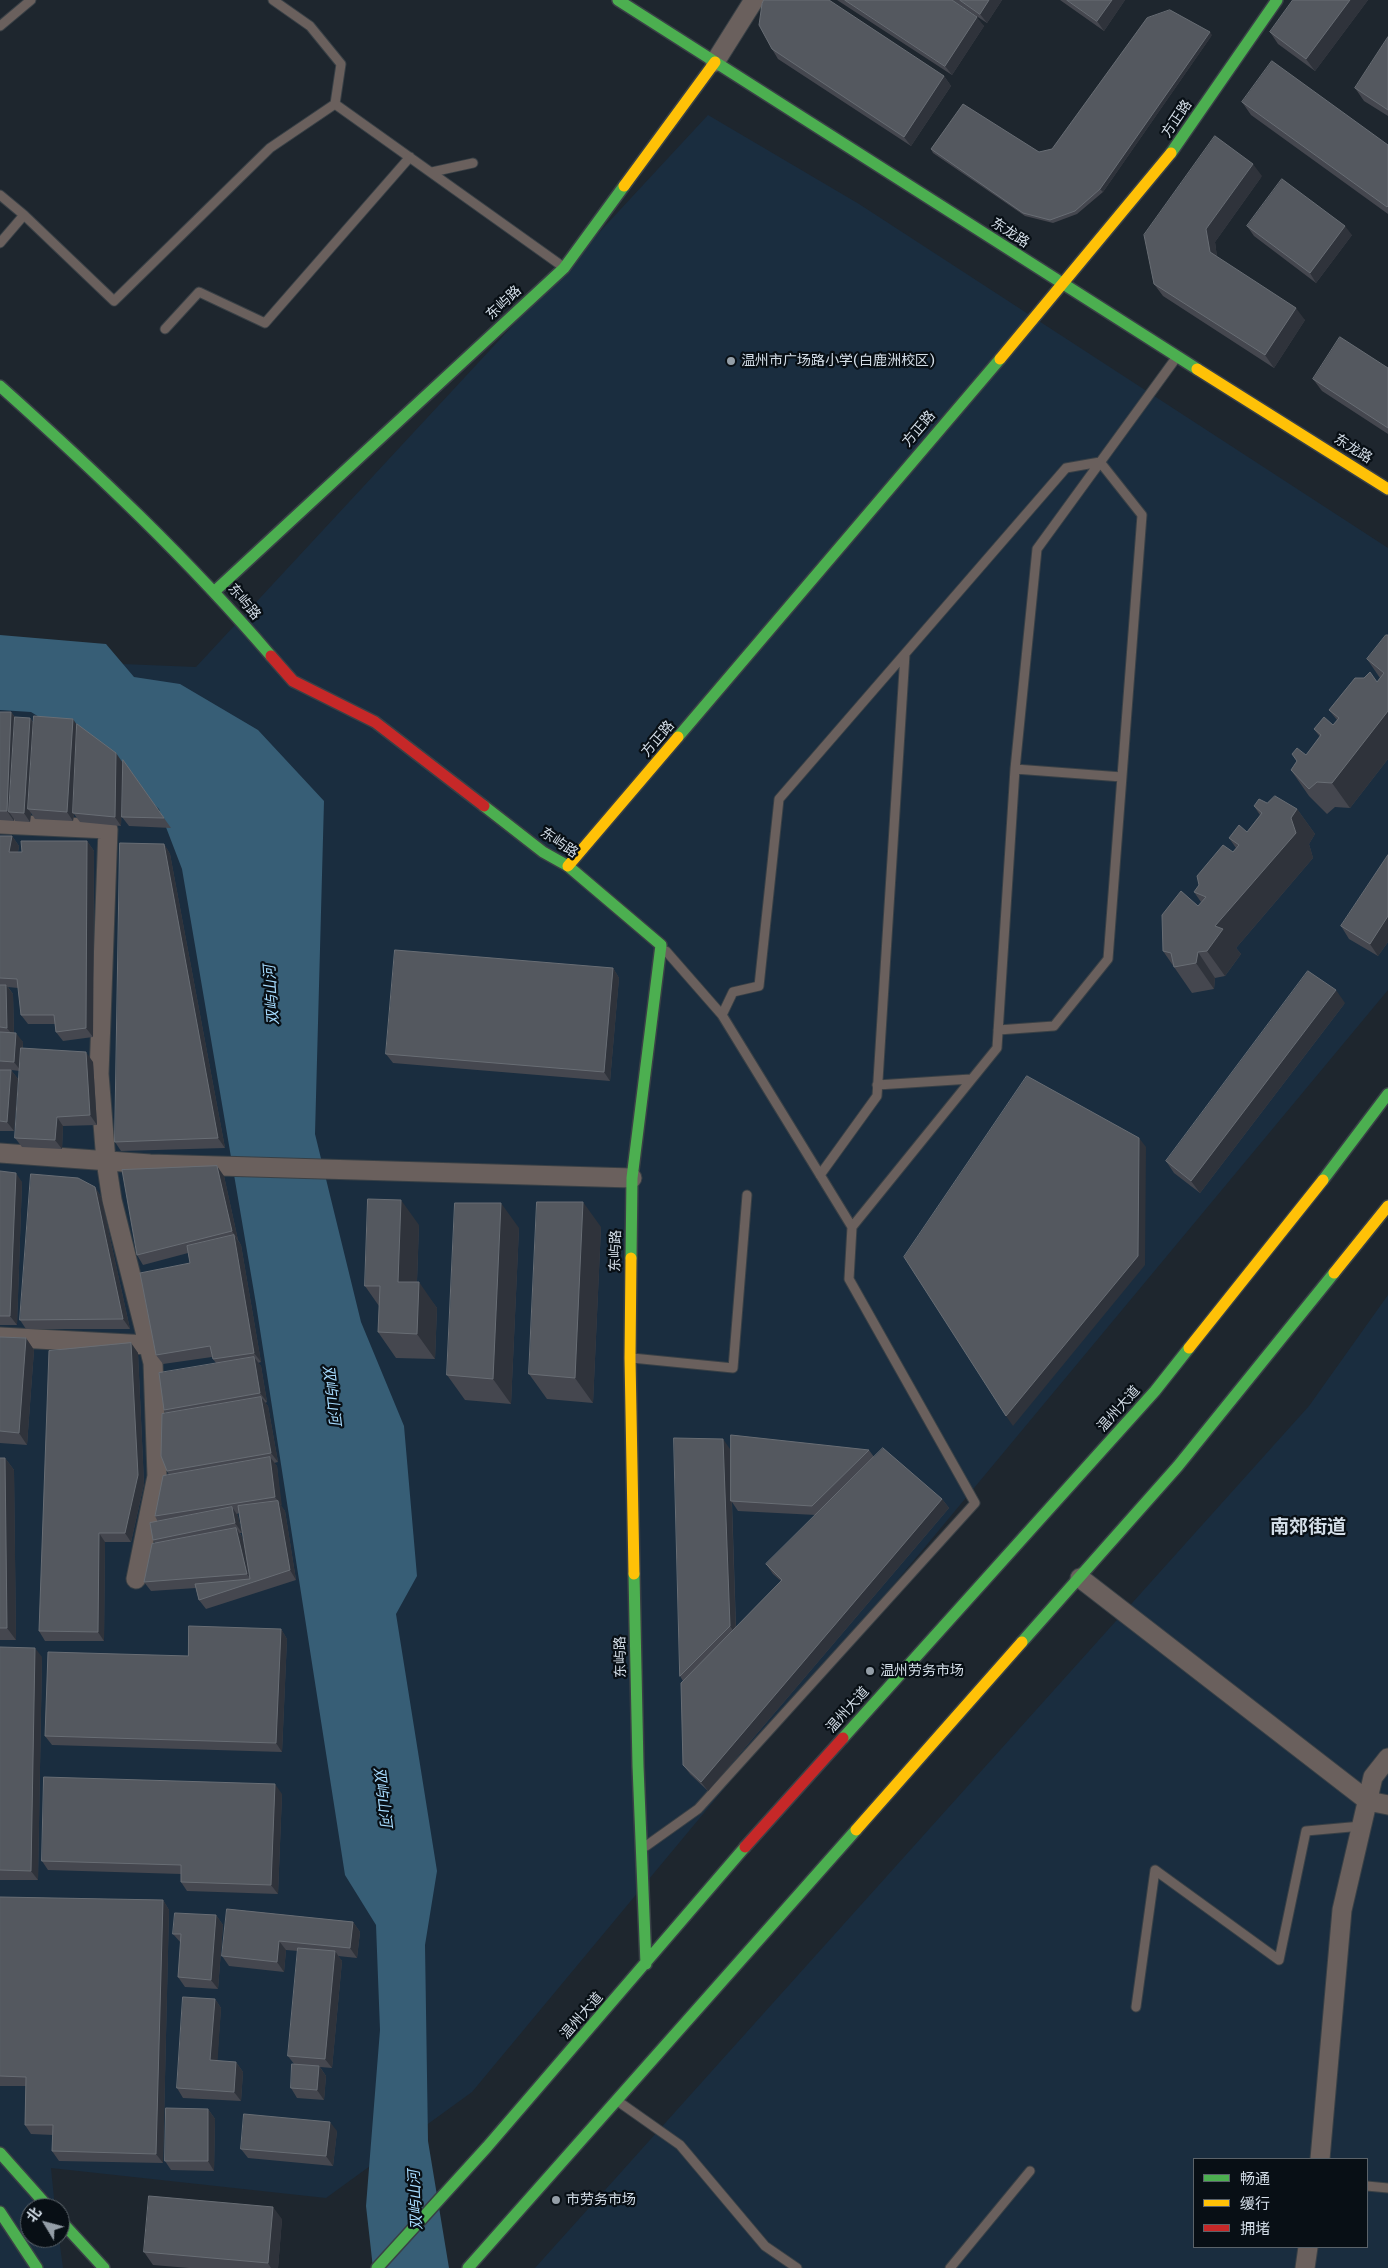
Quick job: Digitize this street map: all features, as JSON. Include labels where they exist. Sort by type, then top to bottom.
[{"type":"main road","name":"东龙路","points":[[618,0],[1063,285],[1388,489]]},
{"type":"main road","name":"方正路","points":[[568,866],[1063,285],[1174,151],[1277,0]]},
{"type":"main road","name":"东屿路","points":[[646,1964],[641,1849],[630,1358],[632,1178],[661,945],[568,866],[543,852],[375,722],[293,681],[215,591],[564,268],[715,62]]},
{"type":"main road","points":[[0,386],[58,438],[215,591]]},
{"type":"main road","name":"温州大道","points":[[377,2268],[458,2180],[646,1964],[737,1856],[1155,1391],[1296,1215],[1388,1094]]},
{"type":"main road","points":[[468,2268],[1178,1466],[1388,1206]]},
{"type":"main road","points":[[0,2153],[40,2198]]},
{"type":"main road","points":[[0,2212],[37,2268]]},
{"type":"main road","points":[[0,2212],[47,2268]]},
{"type":"main road","points":[[70,2231],[104,2268]]},
{"type":"street","points":[[715,62],[754,0]]},
{"type":"street","points":[[0,824],[108,829],[99,1074],[106,1161],[112,1200],[153,1363],[158,1476],[136,1579]]},
{"type":"street","points":[[0,1153],[106,1161],[226,1166],[632,1178]]},
{"type":"street","points":[[0,1337],[148,1345]]},
{"type":"street","points":[[1080,1578],[1368,1801],[1388,1805]]},
{"type":"street","points":[[1320,2158],[1342,1910],[1373,1777],[1388,1758]]},
{"type":"street","points":[[1305,2268],[1308,2248]]},
{"type":"lane","points":[[0,26],[31,0]]},
{"type":"lane","points":[[0,195],[24,215],[114,301],[270,148],[335,104],[341,64],[310,26],[273,0]]},
{"type":"lane","points":[[335,104],[564,268]]},
{"type":"lane","points":[[164,329],[199,292],[265,323],[410,157]]},
{"type":"lane","points":[[432,172],[473,163]]},
{"type":"lane","points":[[0,243],[24,215]]},
{"type":"lane","points":[[852,1227],[997,1048],[1015,769],[1037,549],[1178,356]]},
{"type":"lane","points":[[722,1015],[733,992],[759,986],[779,799],[1066,468],[1100,462]]},
{"type":"lane","points":[[998,1030],[1054,1026],[1108,960],[1142,514],[1100,462]]},
{"type":"lane","points":[[820,1175],[877,1096],[906,654]]},
{"type":"lane","points":[[1015,769],[1122,777]]},
{"type":"lane","points":[[641,1849],[698,1809],[975,1504],[849,1279],[852,1227],[722,1015],[661,945]]},
{"type":"lane","points":[[877,1085],[971,1079]]},
{"type":"lane","points":[[630,1358],[733,1368],[747,1194]]},
{"type":"lane","points":[[1136,2007],[1155,1870],[1279,1960],[1306,1831],[1362,1826]]},
{"type":"lane","points":[[617,2100],[680,2145],[765,2246],[798,2268]]},
{"type":"lane","points":[[950,2268],[1030,2171]]},
{"type":"lane","points":[[1368,2186],[1388,2188]]},
{"type":"shaded area","points":[[708,115],[859,204],[1388,548],[1388,990],[472,2092],[326,2198],[51,2168],[54,2198],[20,2198],[20,2248],[60,2248],[63,2268],[0,2268],[0,659],[196,667]]},
{"type":"shaded area","points":[[1388,1295],[1388,2268],[535,2268],[1309,1406]]},
{"type":"water","name":"双屿山河","points":[[0,635],[106,644],[134,677],[180,684],[258,730],[324,801],[315,1134],[361,1322],[404,1426],[417,1576],[396,1614],[437,1871],[425,1945],[428,2141],[449,2268],[373,2268],[366,2206],[380,2030],[376,1925],[345,1875],[256,1304],[182,869],[159,809],[98,753],[31,712],[0,710]]},
{"type":"building","points":[[764,0],[829,0],[944,76],[904,137],[772,49],[759,25]]},
{"type":"building","points":[[845,0],[952,0],[977,17],[945,66]]},
{"type":"building","points":[[960,0],[989,0],[980,14]]},
{"type":"building","points":[[1067,0],[1112,0],[1097,21]]},
{"type":"building","points":[[1293,0],[1350,0],[1306,59],[1270,32]]},
{"type":"building","points":[[1170,10],[1210,32],[1100,189],[1075,211],[1050,220],[1023,213],[931,149],[963,104],[1039,152],[1052,149],[1147,18]]},
{"type":"building","points":[[1388,37],[1388,110],[1355,88]]},
{"type":"building","points":[[1272,61],[1388,145],[1387,207],[1242,102]]},
{"type":"building","points":[[1215,136],[1253,164],[1206,229],[1210,252],[1296,308],[1265,355],[1154,284],[1144,235]]},
{"type":"building","points":[[1282,179],[1345,226],[1310,273],[1247,226]]},
{"type":"building","points":[[1340,337],[1388,368],[1388,428],[1313,379]]},
{"type":"building","points":[[1386,635],[1388,635],[1388,711],[1332,783],[1317,782],[1309,789],[1291,770],[1297,761],[1292,754],[1297,748],[1306,755],[1321,735],[1314,729],[1324,717],[1333,725],[1339,718],[1329,710],[1355,678],[1364,678],[1370,672],[1377,682],[1384,673],[1367,659]]},
{"type":"building","points":[[0,712],[11,712],[7,811],[0,811]]},
{"type":"building","points":[[34,716],[73,719],[67,812],[28,809]]},
{"type":"building","points":[[15,717],[30,718],[24,813],[9,812]]},
{"type":"building","points":[[77,724],[116,753],[115,817],[73,813]]},
{"type":"building","points":[[123,760],[164,818],[122,817]]},
{"type":"building","points":[[1275,796],[1297,809],[1291,818],[1296,833],[1215,926],[1223,929],[1207,951],[1198,952],[1196,963],[1174,967],[1171,953],[1163,951],[1162,915],[1181,891],[1198,906],[1206,897],[1194,892],[1199,885],[1197,876],[1223,845],[1233,852],[1239,845],[1229,838],[1239,825],[1247,832],[1262,813],[1254,806],[1259,799],[1267,803]]},
{"type":"building","points":[[0,836],[12,836],[9,852],[22,852],[21,841],[87,841],[86,1028],[56,1032],[54,1015],[21,1015],[17,979],[0,978]]},
{"type":"building","points":[[120,843],[164,844],[218,1138],[115,1142]]},
{"type":"building","points":[[1388,855],[1388,916],[1370,944],[1341,926]]},
{"type":"building","points":[[395,950],[613,968],[604,1072],[386,1054]]},
{"type":"building","points":[[1308,971],[1336,990],[1191,1181],[1166,1161]]},
{"type":"building","points":[[0,985],[6,985],[7,1028],[0,1027]]},
{"type":"building","points":[[0,1032],[16,1033],[14,1062],[0,1061]]},
{"type":"building","points":[[21,1048],[86,1052],[90,1115],[57,1117],[55,1140],[15,1138]]},
{"type":"building","points":[[0,1070],[11,1070],[7,1122],[0,1121]]},
{"type":"building","points":[[1027,1076],[1139,1138],[1138,1256],[1006,1416],[904,1257]]},
{"type":"building","points":[[217,1166],[232,1231],[137,1255],[122,1170]]},
{"type":"building","points":[[0,1171],[16,1173],[10,1316],[0,1316]]},
{"type":"building","points":[[31,1174],[78,1178],[95,1187],[123,1319],[20,1320]]},
{"type":"building","points":[[368,1199],[401,1200],[398,1282],[419,1282],[417,1334],[378,1332],[380,1286],[365,1286]]},
{"type":"building","points":[[537,1202],[583,1202],[575,1378],[529,1374]]},
{"type":"building","points":[[455,1203],[501,1203],[493,1379],[447,1375]]},
{"type":"building","points":[[234,1235],[254,1353],[213,1359],[210,1346],[156,1355],[140,1273],[190,1263],[187,1246]]},
{"type":"building","points":[[0,1337],[26,1338],[19,1433],[0,1431]]},
{"type":"building","points":[[131,1343],[138,1475],[125,1533],[99,1533],[98,1632],[39,1631],[49,1351]]},
{"type":"building","points":[[254,1357],[260,1393],[164,1410],[159,1373]]},
{"type":"building","points":[[261,1397],[271,1453],[167,1471],[161,1456],[162,1414]]},
{"type":"building","points":[[731,1435],[869,1450],[812,1506],[731,1501]]},
{"type":"building","points":[[674,1438],[723,1439],[730,1626],[680,1676]]},
{"type":"building","points":[[883,1448],[942,1499],[701,1782],[683,1765],[681,1683],[782,1580],[766,1564]]},
{"type":"building","points":[[270,1457],[275,1497],[155,1516],[163,1476]]},
{"type":"building","points":[[0,1458],[5,1458],[7,1628],[0,1628]]},
{"type":"building","points":[[278,1501],[290,1570],[199,1600],[195,1584],[250,1579],[238,1506]]},
{"type":"building","points":[[232,1507],[235,1523],[153,1540],[150,1523]]},
{"type":"building","points":[[236,1528],[247,1574],[144,1582],[152,1544]]},
{"type":"building","points":[[189,1626],[281,1629],[276,1743],[45,1736],[48,1652],[188,1656]]},
{"type":"building","points":[[0,1647],[35,1648],[31,1871],[0,1870]]},
{"type":"building","points":[[44,1777],[275,1784],[271,1885],[181,1882],[181,1865],[42,1861]]},
{"type":"building","points":[[0,1897],[163,1900],[156,2154],[52,2151],[53,2125],[25,2125],[26,2077],[0,2076]]},
{"type":"building","points":[[227,1909],[353,1922],[350,1948],[279,1941],[277,1962],[222,1956]]},
{"type":"building","points":[[175,1913],[216,1915],[211,1980],[178,1977],[181,1934],[173,1934]]},
{"type":"building","points":[[298,1948],[335,1951],[325,2059],[288,2056]]},
{"type":"building","points":[[183,1997],[215,1999],[210,2060],[236,2062],[234,2092],[177,2088]]},
{"type":"building","points":[[292,2064],[319,2066],[317,2090],[291,2088]]},
{"type":"building","points":[[166,2108],[208,2109],[208,2161],[165,2161]]},
{"type":"building","points":[[244,2114],[330,2122],[326,2156],[241,2149]]},
{"type":"building","points":[[149,2196],[273,2207],[268,2263],[144,2252]]},
{"type":"traffic: fast","points":[[618,0],[1197,369]]},
{"type":"traffic: fast","points":[[1171,153],[1277,0]]},
{"type":"traffic: fast","points":[[215,591],[564,268],[624,186]]},
{"type":"traffic: fast","points":[[678,737],[1000,359]]},
{"type":"traffic: fast","points":[[0,386],[140,516],[207,585],[271,656]]},
{"type":"traffic: fast","points":[[484,806],[543,852],[568,866],[661,945],[632,1178],[631,1258]]},
{"type":"traffic: fast","points":[[1323,1180],[1388,1094]]},
{"type":"traffic: fast","points":[[1022,1642],[1178,1466],[1334,1273]]},
{"type":"traffic: fast","points":[[843,1738],[1155,1391],[1189,1348]]},
{"type":"traffic: fast","points":[[634,1574],[638,1766],[646,1964]]},
{"type":"traffic: fast","points":[[468,2268],[856,1830]]},
{"type":"traffic: fast","points":[[377,2268],[487,2147],[745,1847]]},
{"type":"traffic: fast","points":[[0,2153],[40,2198]]},
{"type":"traffic: fast","points":[[0,2212],[37,2268]]},
{"type":"traffic: fast","points":[[70,2231],[104,2268]]},
{"type":"traffic: slow","points":[[624,186],[715,62]]},
{"type":"traffic: slow","points":[[1000,359],[1171,153]]},
{"type":"traffic: slow","points":[[1197,369],[1388,489]]},
{"type":"traffic: slow","points":[[568,866],[678,737]]},
{"type":"traffic: slow","points":[[1189,1348],[1323,1180]]},
{"type":"traffic: slow","points":[[1334,1273],[1388,1206]]},
{"type":"traffic: slow","points":[[631,1258],[630,1358],[634,1574]]},
{"type":"traffic: slow","points":[[856,1830],[1022,1642]]},
{"type":"traffic: jam","points":[[271,656],[293,681],[375,722],[484,806]]},
{"type":"traffic: jam","points":[[745,1847],[843,1738]]},
{"type":"place","name":"温州市广场路小学(白鹿洲校区)","points":[[731,361]]},
{"type":"place","name":"温州劳务市场","points":[[870,1671]]},
{"type":"place","name":"市劳务市场","points":[[556,2200]]},
{"type":"district","name":"南郊街道","points":[[1308,1528]]}]
